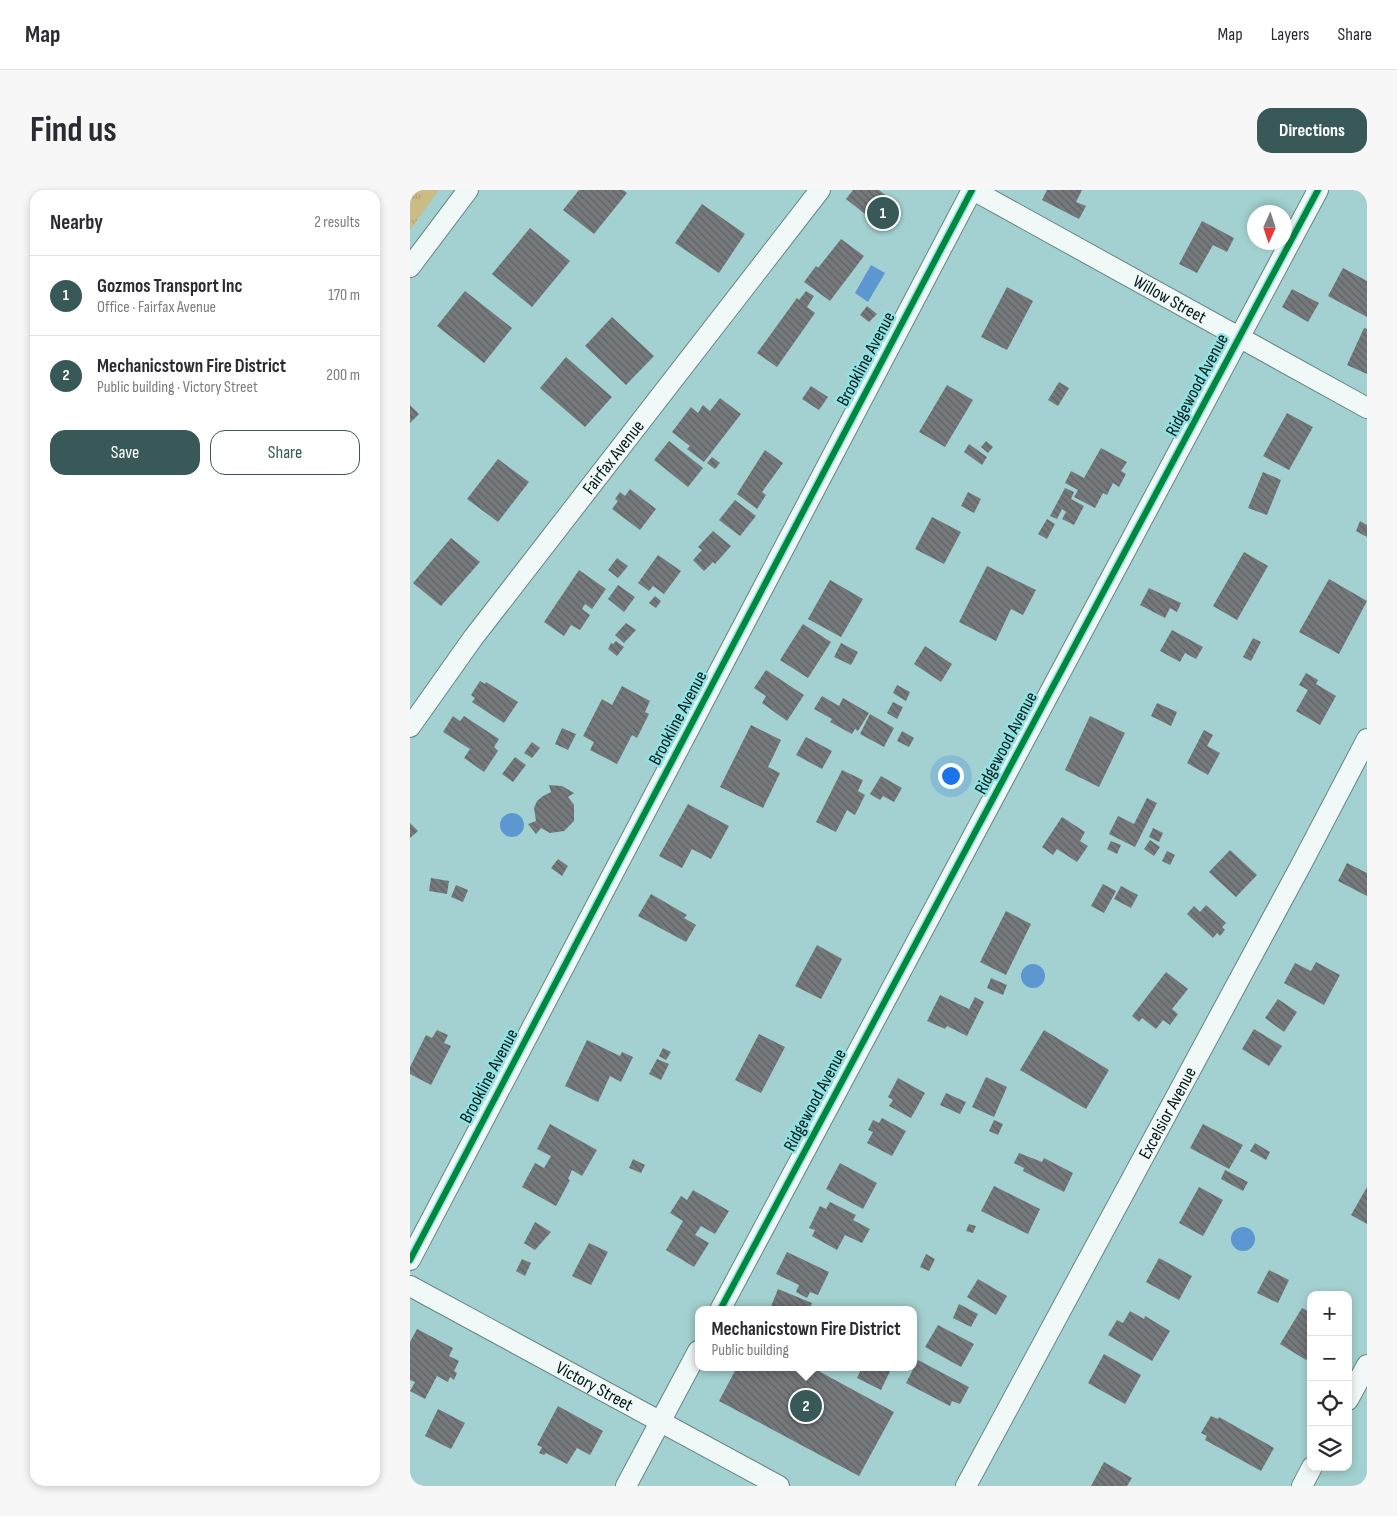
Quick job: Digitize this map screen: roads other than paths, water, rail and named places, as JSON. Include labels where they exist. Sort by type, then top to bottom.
[{"type":"street","points":[[410,267],[468,190]]},
{"type":"street","name":"Fairfax Avenue","points":[[410,727],[473,638],[820,190]]},
{"type":"street","name":"Willow Street","points":[[972,190],[1367,408]]},
{"type":"street","name":"Brookline Avenue","points":[[410,1260],[972,190]]},
{"type":"street","name":"Ridgewood Avenue","points":[[722,1306],[1318,190]]},
{"type":"street","name":"Excelsior Avenue","points":[[966,1486],[1297,874],[1367,739]]},
{"type":"street","name":"Victory Street","points":[[410,1286],[661,1420],[779,1486]]},
{"type":"street","points":[[626,1486],[695,1357]]},
{"type":"street","points":[[1352,1393],[1367,1365]]},
{"type":"street","points":[[1302,1486],[1310,1471]]},
{"type":"water","points":[[871,265],[885,273],[868,302],[855,293]]},
{"type":"water","points":[[512,813],[520,817],[524,825],[520,833],[512,837],[504,833],[500,825],[504,817]]},
{"type":"water","points":[[1033,964],[1038,965],[1044,971],[1044,981],[1038,987],[1033,988],[1028,987],[1022,981],[1021,976],[1022,971],[1028,965]]},
{"type":"water","points":[[1243,1227],[1252,1230],[1255,1239],[1252,1248],[1243,1251],[1234,1248],[1231,1239],[1234,1230]]},
{"type":"place","name":"Gozmos Transport Inc","points":[[883,213]]},
{"type":"place","name":"Mechanicstown Fire District","points":[[806,1406]]}]
